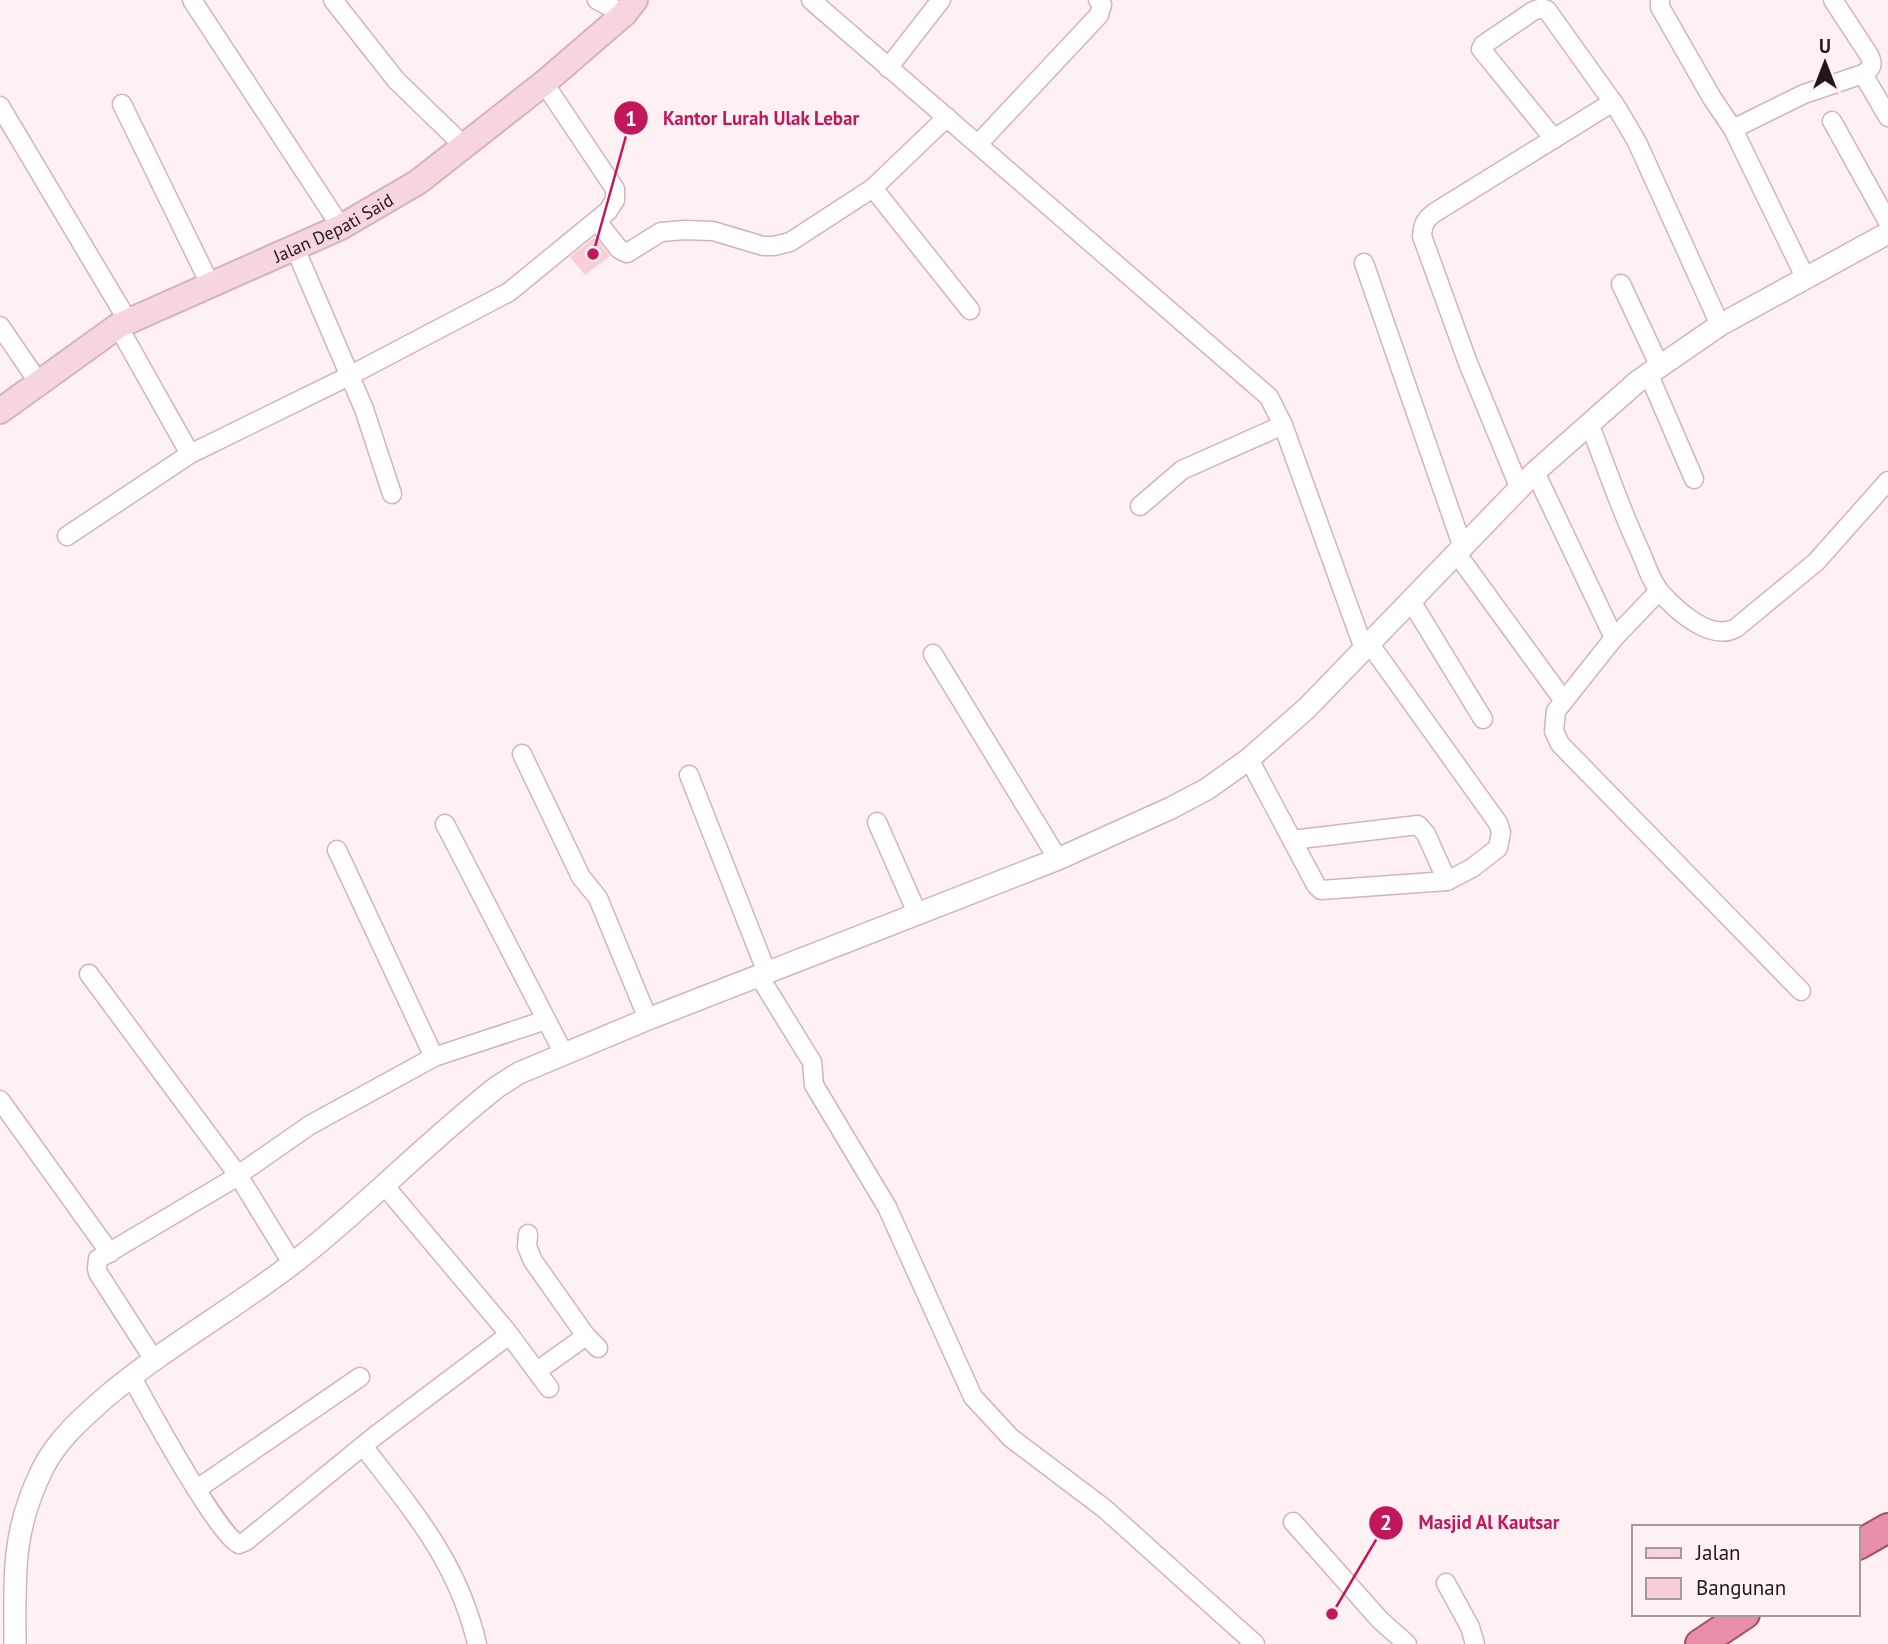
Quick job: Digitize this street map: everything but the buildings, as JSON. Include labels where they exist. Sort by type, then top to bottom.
[{"type":"highway","points":[[1860,1544],[1888,1528]]},
{"type":"highway","points":[[1703,1643],[1742,1616]]},
{"type":"main road","name":"Jalan Depati Said","points":[[0,411],[123,323],[341,226],[418,182],[544,83],[630,7]]},
{"type":"street","points":[[192,0],[341,226]]},
{"type":"street","points":[[333,0],[396,80],[464,146]]},
{"type":"street","points":[[597,0],[630,7]]},
{"type":"street","points":[[811,0],[1269,397],[1283,425],[1366,646],[1498,823],[1501,842],[1491,854],[1447,881],[1321,890],[1249,759]]},
{"type":"street","points":[[888,68],[941,0]]},
{"type":"street","points":[[979,143],[1099,15],[1102,5],[1098,0]]},
{"type":"street","points":[[1660,0],[1660,7],[1682,48],[1733,129],[1805,277]]},
{"type":"street","points":[[1733,129],[1804,94],[1871,69],[1872,61],[1833,0]]},
{"type":"street","points":[[1554,139],[1481,49],[1533,11],[1542,8],[1547,10],[1613,102],[1637,142],[1720,325]]},
{"type":"street","points":[[1863,74],[1888,117]]},
{"type":"street","points":[[67,536],[190,454],[349,376],[509,292],[597,221],[613,205],[615,189],[544,83]]},
{"type":"street","points":[[1520,489],[1468,363],[1422,236],[1425,220],[1613,102]]},
{"type":"street","points":[[122,104],[210,284]]},
{"type":"street","points":[[0,106],[123,323],[190,454]]},
{"type":"street","points":[[597,221],[619,249],[627,253],[661,232],[685,230],[713,231],[763,246],[790,242],[873,188],[947,117]]},
{"type":"street","points":[[1832,121],[1888,222]]},
{"type":"street","points":[[873,188],[970,310]]},
{"type":"street","points":[[15,1644],[17,1538],[43,1467],[61,1441],[82,1418],[131,1376],[292,1263],[497,1087],[519,1073],[648,1018],[1058,859],[1189,799],[1249,759],[1307,708],[1535,472],[1589,423],[1654,371],[1720,325],[1888,233]]},
{"type":"street","points":[[294,246],[363,409],[392,494]]},
{"type":"street","points":[[1364,263],[1460,551],[1564,701]]},
{"type":"street","points":[[1620,284],[1694,480]]},
{"type":"street","points":[[0,326],[39,383]]},
{"type":"street","points":[[1589,423],[1634,538],[1659,591],[1702,627],[1712,632],[1730,631],[1816,562],[1888,481]]},
{"type":"street","points":[[1140,506],[1182,470],[1283,425]]},
{"type":"street","points":[[1535,472],[1614,638]]},
{"type":"street","points":[[1659,591],[1614,638],[1564,701],[1554,716],[1554,731],[1560,744],[1801,991]]},
{"type":"street","points":[[1411,601],[1483,719]]},
{"type":"street","points":[[933,654],[1058,859]]},
{"type":"street","points":[[522,754],[581,877],[597,898],[648,1018]]},
{"type":"street","points":[[689,775],[763,974],[812,1062],[814,1085],[887,1207],[972,1397],[1011,1438],[1105,1509],[1255,1644]]},
{"type":"street","points":[[877,822],[918,915]]},
{"type":"street","points":[[445,824],[564,1054]]},
{"type":"street","points":[[1292,840],[1418,825],[1426,834],[1447,881]]},
{"type":"street","points":[[337,850],[434,1057]]},
{"type":"street","points":[[89,974],[238,1175],[292,1263]]},
{"type":"street","points":[[153,1360],[98,1273],[98,1259],[238,1175],[310,1125],[434,1057],[546,1020]]},
{"type":"street","points":[[0,1100],[110,1252]]},
{"type":"street","points":[[384,1185],[509,1335],[549,1388]]},
{"type":"street","points":[[528,1234],[527,1247],[533,1261],[592,1342],[537,1371]]},
{"type":"street","points":[[131,1376],[197,1489],[230,1538],[242,1543],[363,1446],[509,1335]]},
{"type":"street","points":[[197,1489],[360,1377]]},
{"type":"street","points":[[363,1446],[430,1535],[461,1591],[477,1644]]},
{"type":"street","points":[[1293,1522],[1380,1620],[1407,1644]]},
{"type":"street","points":[[1446,1583],[1470,1627],[1475,1644]]},
{"type":"place","name":"Kantor Lurah Ulak Lebar","points":[[593,254]]},
{"type":"place","name":"Masjid Al Kautsar","points":[[1332,1614]]}]
